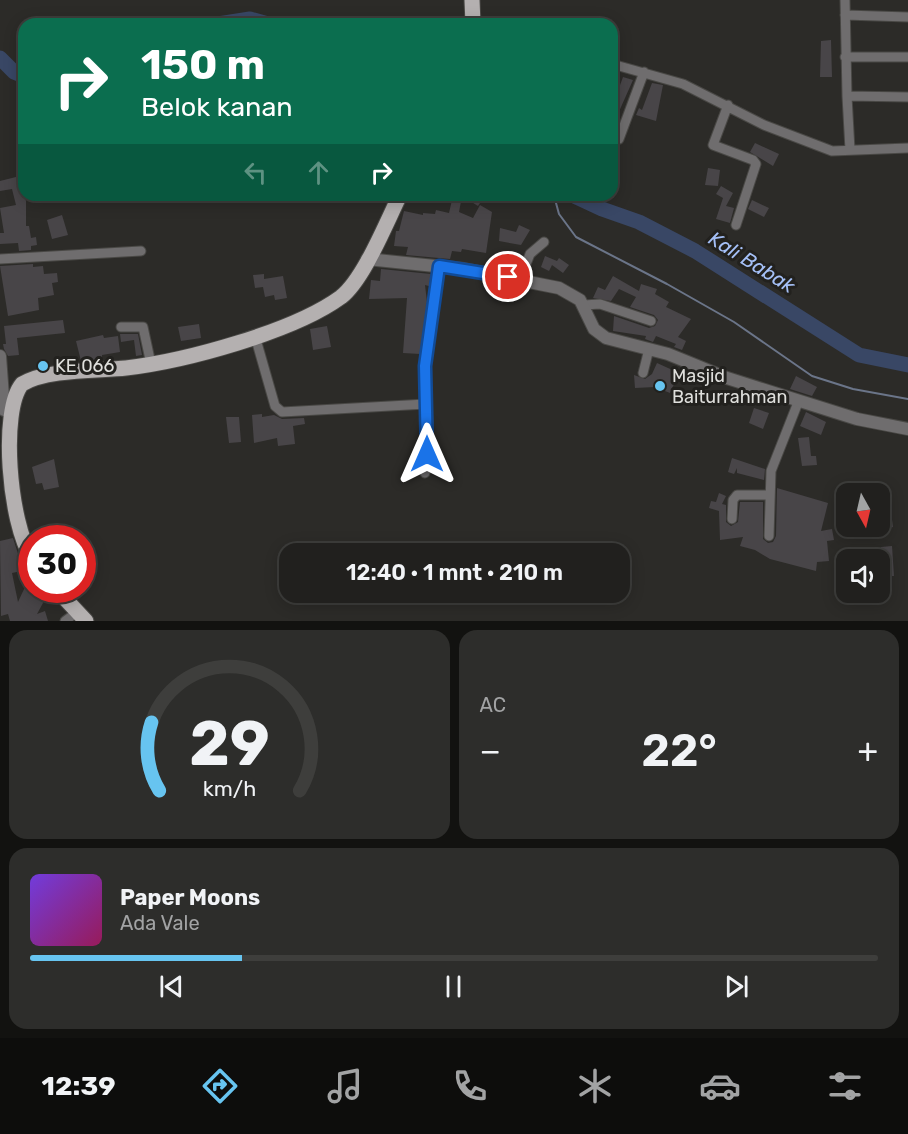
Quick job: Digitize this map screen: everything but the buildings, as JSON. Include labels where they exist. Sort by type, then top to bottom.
[{"type":"main road","points":[[472,0],[473,18]]},
{"type":"main road","points":[[18,532],[5,493],[1,454],[4,410],[13,392],[20,385],[39,377],[151,364],[203,353],[255,336],[335,300],[350,288],[397,201]]},
{"type":"main road","points":[[66,603],[76,618]]},
{"type":"street","points":[[845,0],[845,57],[850,150]]},
{"type":"street","points":[[845,15],[908,17]]},
{"type":"street","points":[[845,57],[908,57]]},
{"type":"street","points":[[618,66],[683,84],[794,138],[832,152],[908,148]]},
{"type":"street","points":[[618,138],[620,138],[644,72]]},
{"type":"street","points":[[847,96],[908,97]]},
{"type":"street","points":[[728,105],[713,146],[753,160],[756,164],[736,225]]},
{"type":"street","points":[[520,279],[530,254],[544,242]]},
{"type":"street","points":[[0,260],[141,251]]},
{"type":"street","points":[[367,259],[439,266],[520,279],[565,290],[584,305],[594,329],[601,336],[649,349],[727,378],[857,419],[908,429]]},
{"type":"street","points":[[425,473],[429,441],[425,366],[439,266]]},
{"type":"street","points":[[584,305],[600,304],[651,321]]},
{"type":"street","points":[[121,327],[143,327],[151,364]]},
{"type":"street","points":[[255,336],[275,406],[282,412],[426,404]]},
{"type":"street","points":[[643,373],[649,349]]},
{"type":"street","points":[[0,356],[4,410]]},
{"type":"street","points":[[769,536],[770,477],[799,400]]},
{"type":"street","points":[[732,519],[733,500],[737,495],[770,492]]},
{"type":"waterway","name":"Kali Babak","points":[[0,58],[18,74]]},
{"type":"waterway","points":[[557,201],[559,214],[576,237],[734,322],[812,376],[853,389],[908,399]]},
{"type":"waterway","name":"Kali Babak","points":[[585,201],[639,222],[695,251],[859,355],[908,365]]},
{"type":"place","name":"KE 066","points":[[43,366]]},
{"type":"place","name":"Masjid Baiturrahman","points":[[660,386]]},
{"type":"route","points":[[427,454],[429,441],[425,366],[439,266],[508,277]]}]
